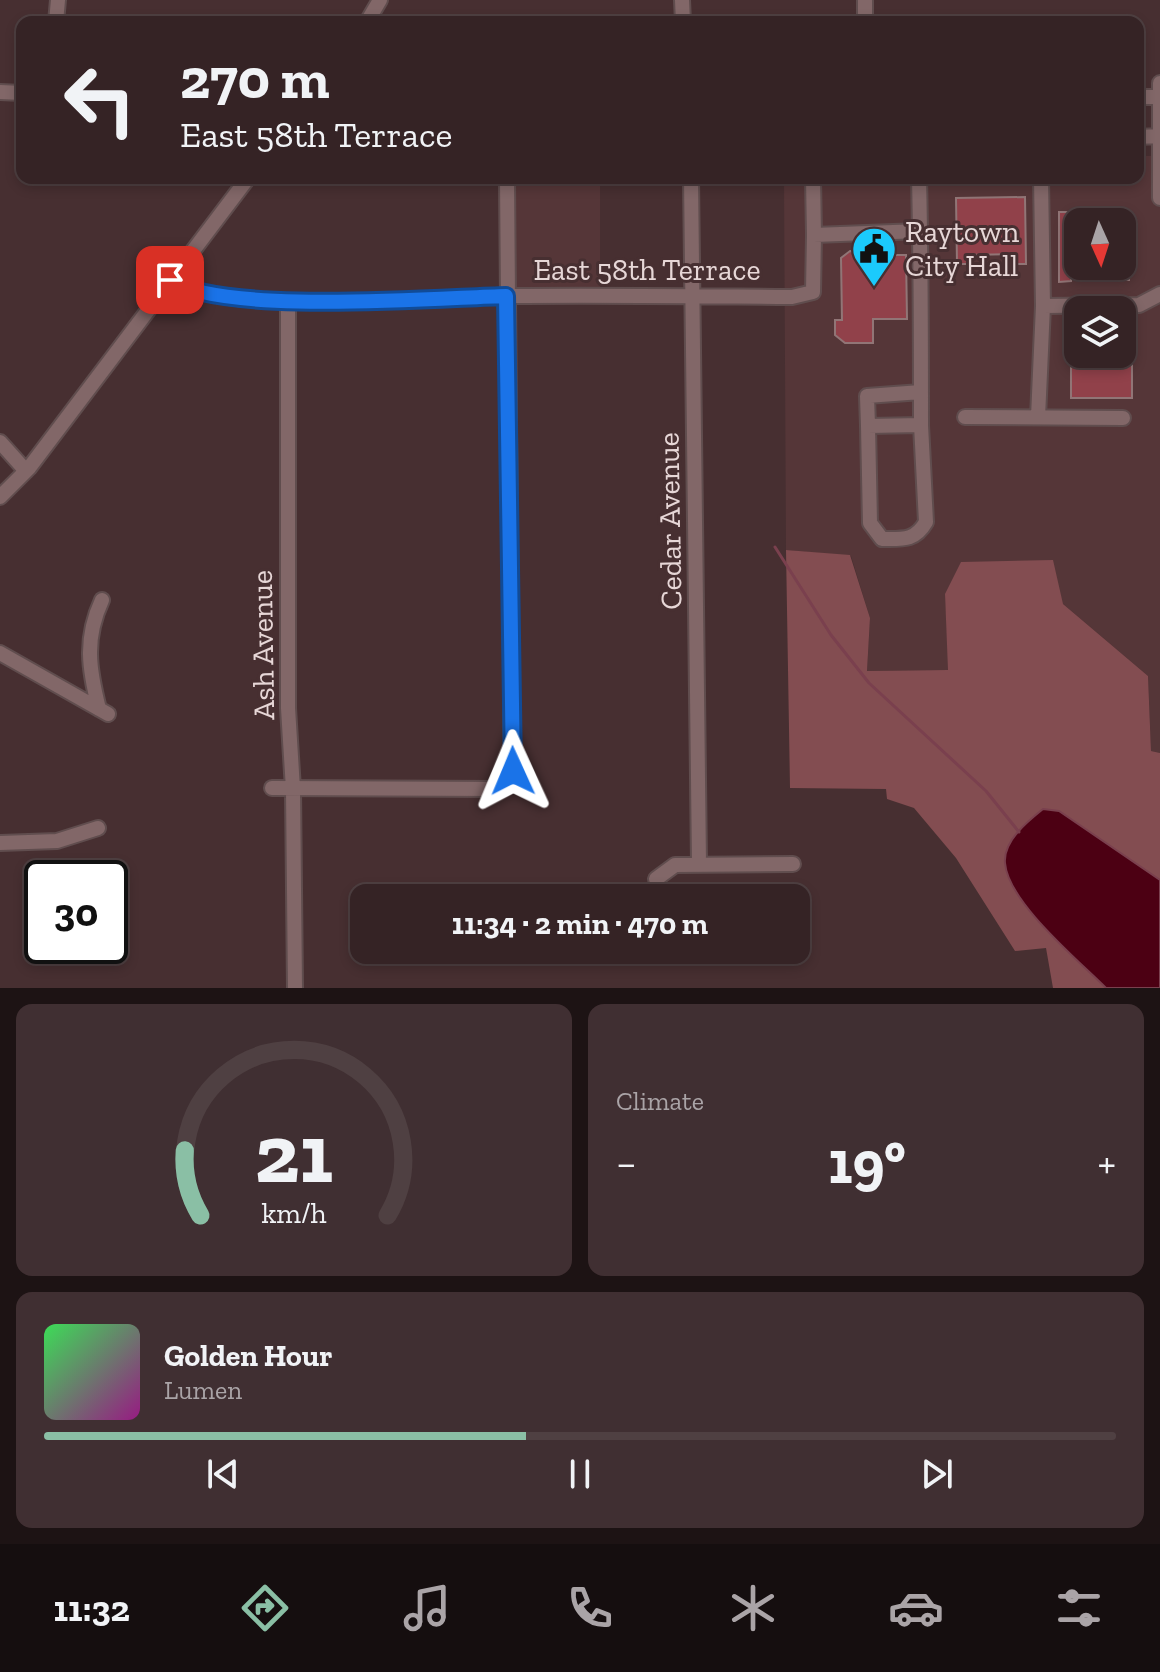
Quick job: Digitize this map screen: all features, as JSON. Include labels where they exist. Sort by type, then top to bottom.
[{"type":"street","points":[[1160,83],[1160,198]]},
{"type":"street","points":[[0,497],[26,471],[243,184]]},
{"type":"street","points":[[272,788],[501,789],[512,781],[507,184]]},
{"type":"street","name":"Cedar Avenue","points":[[691,184],[699,864]]},
{"type":"street","points":[[813,184],[814,235],[920,231]]},
{"type":"street","points":[[919,184],[920,231],[921,392],[921,425],[926,522],[919,533],[908,539],[882,539],[870,523],[867,396],[921,392]]},
{"type":"street","points":[[1038,417],[1043,306],[1041,184]]},
{"type":"street","name":"East 58th Terrace","points":[[170,280],[196,294],[288,301],[506,296],[792,297],[813,292],[814,235]]},
{"type":"street","points":[[1043,306],[1139,305],[1160,294]]},
{"type":"street","name":"Ash Avenue","points":[[288,301],[288,708],[293,789],[295,988]]},
{"type":"street","points":[[965,417],[1123,418]]},
{"type":"street","points":[[868,426],[921,425]]},
{"type":"street","points":[[0,443],[26,471]]},
{"type":"street","points":[[0,653],[104,711],[88,646],[92,622],[102,600]]},
{"type":"street","points":[[0,843],[57,841],[98,828]]},
{"type":"street","points":[[656,879],[675,865],[793,864]]},
{"type":"shaded area","points":[[1144,156],[1160,156],[1160,753],[1151,751],[1148,676],[1063,604],[945,594],[949,670],[867,671],[870,618],[851,556],[786,550],[784,184],[1144,184]]},
{"type":"shaded area","points":[[511,184],[600,184],[600,290],[523,290],[514,286]]},
{"type":"shaded area","points":[[786,550],[850,555],[870,618],[867,671],[948,670],[945,594],[961,562],[1053,560],[1063,604],[1148,676],[1151,751],[1160,753],[1160,880],[1058,811],[1043,809],[1009,844],[1011,882],[1027,906],[1106,988],[1053,988],[1046,948],[1015,951],[956,858],[914,808],[887,799],[886,789],[790,788]]},
{"type":"shaded area","points":[[1043,809],[1059,811],[1160,880],[1160,988],[1106,988],[1046,930],[1018,895],[1009,878],[1005,855],[1012,839]]},
{"type":"building","points":[[1025,197],[1026,264],[1016,264],[1016,254],[968,255],[968,264],[957,264],[956,198]]},
{"type":"building","points":[[1059,212],[1064,212],[1064,280],[1071,281],[1059,282]]},
{"type":"building","name":"Raytown City Hall","points":[[850,251],[863,255],[906,255],[907,319],[873,319],[873,343],[845,343],[835,335],[835,320],[842,320],[841,258]]},
{"type":"building","points":[[1071,368],[1132,368],[1132,398],[1071,398]]},
{"type":"waterway","points":[[775,547],[831,635],[869,683],[986,791],[1019,832]]},
{"type":"place","name":"Raytown City Hall","points":[[874,288]]},
{"type":"route","points":[[170,280],[196,294],[288,301],[506,296],[513,771]]}]
